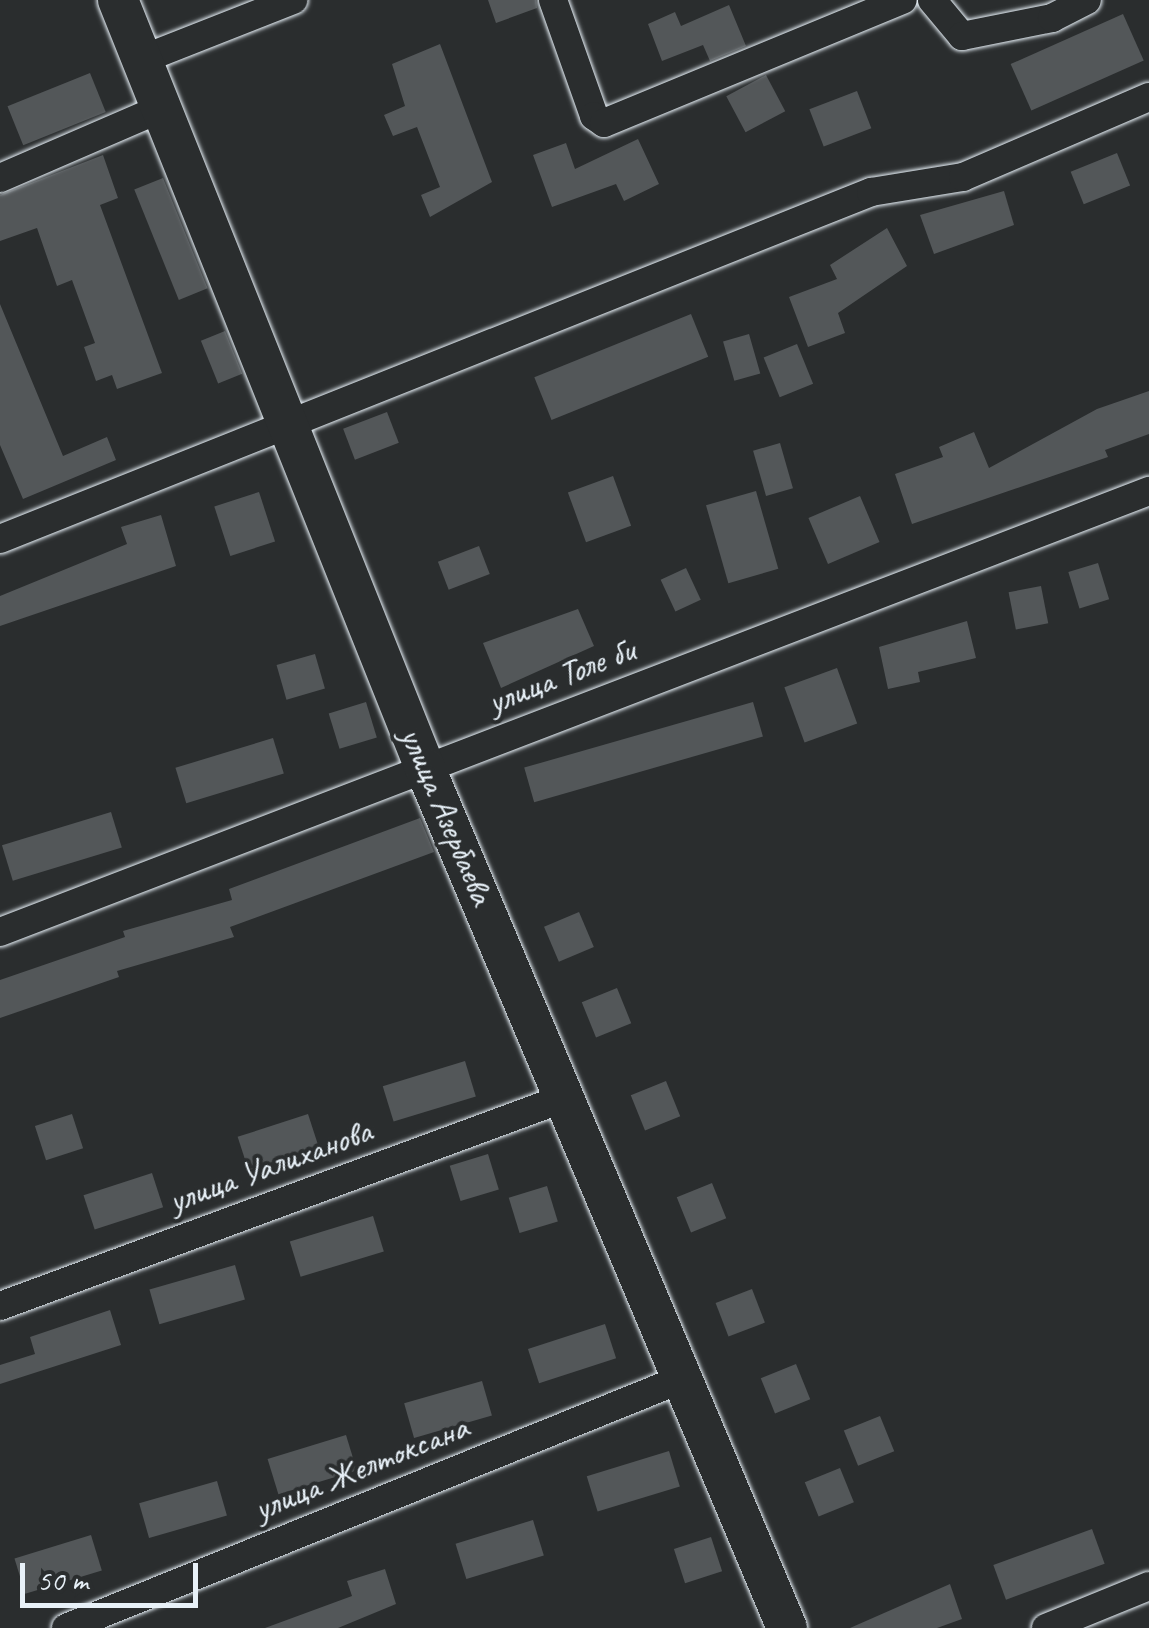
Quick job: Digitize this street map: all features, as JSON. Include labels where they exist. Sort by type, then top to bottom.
[{"type":"street","name":"улица Азербаева","points":[[118,0],[157,110],[426,768],[788,1628]]},
{"type":"street","points":[[138,61],[293,0]]},
{"type":"street","points":[[553,0],[594,116],[604,124],[903,0]]},
{"type":"street","points":[[932,0],[962,36],[1052,18],[1087,0]]},
{"type":"street","points":[[0,539],[288,430],[871,192],[962,176],[1149,97]]},
{"type":"street","points":[[0,178],[157,110]]},
{"type":"street","name":"улица Толе би","points":[[0,932],[1149,492]]},
{"type":"street","name":"улица Уалиханова","points":[[0,1306],[566,1097]]},
{"type":"street","name":"улица Желтоксана","points":[[66,1628],[684,1378]]},
{"type":"street","points":[[1046,1628],[1149,1586]]},
{"type":"building","points":[[488,0],[536,0],[537,8],[496,23]]},
{"type":"building","points":[[729,5],[746,46],[710,61],[703,45],[662,61],[648,24],[675,12],[681,26]]},
{"type":"building","points":[[1123,14],[1144,61],[1031,111],[1011,64]]},
{"type":"building","points":[[440,44],[492,182],[430,217],[421,195],[440,187],[417,127],[393,136],[384,115],[405,106],[392,64]]},
{"type":"building","points":[[90,73],[106,112],[23,145],[7,106]]},
{"type":"building","points":[[766,75],[785,111],[746,132],[726,96]]},
{"type":"building","points":[[857,91],[871,128],[824,147],[809,109]]},
{"type":"building","points":[[638,139],[659,184],[624,201],[616,184],[552,207],[533,155],[566,143],[575,169]]},
{"type":"building","points":[[1117,153],[1130,185],[1084,204],[1071,172]]},
{"type":"building","points":[[103,155],[118,198],[100,205],[162,373],[117,389],[112,375],[96,381],[84,347],[95,343],[72,280],[57,286],[37,228],[0,241],[0,195]]},
{"type":"building","points":[[163,178],[208,288],[179,300],[134,190]]},
{"type":"building","points":[[1004,191],[1014,225],[934,254],[920,215]]},
{"type":"building","points":[[887,228],[907,266],[838,313],[845,333],[808,347],[789,297],[837,279],[830,265]]},
{"type":"building","points":[[0,304],[63,456],[107,437],[116,460],[23,499],[0,445]]},
{"type":"building","points":[[691,314],[708,357],[552,420],[534,377]]},
{"type":"building","points":[[225,331],[242,374],[218,383],[201,341]]},
{"type":"building","points":[[749,334],[760,373],[734,381],[723,341]]},
{"type":"building","points":[[797,344],[813,384],[780,397],[764,357]]},
{"type":"building","points":[[1149,391],[1149,434],[1105,450],[1108,457],[912,524],[895,474],[943,457],[939,447],[974,432],[989,468],[1097,409]]},
{"type":"building","points":[[387,412],[399,443],[355,460],[343,429]]},
{"type":"building","points":[[780,443],[793,488],[766,496],[753,451]]},
{"type":"building","points":[[613,476],[631,526],[586,542],[568,492]]},
{"type":"building","points":[[756,491],[778,569],[728,583],[706,505]]},
{"type":"building","points":[[259,492],[275,541],[230,556],[214,507]]},
{"type":"building","points":[[860,496],[880,542],[828,564],[808,518]]},
{"type":"building","points":[[161,515],[176,566],[0,626],[0,596],[127,544],[121,527]]},
{"type":"building","points":[[479,546],[490,574],[449,590],[438,562]]},
{"type":"building","points":[[1098,563],[1109,599],[1079,608],[1068,572]]},
{"type":"building","points":[[686,568],[701,600],[675,612],[661,580]]},
{"type":"building","points":[[1041,586],[1048,623],[1016,630],[1009,592]]},
{"type":"building","points":[[578,609],[594,646],[501,688],[483,643]]},
{"type":"building","points":[[967,621],[976,658],[918,672],[920,682],[888,689],[879,647]]},
{"type":"building","points":[[315,654],[325,689],[286,700],[277,665]]},
{"type":"building","points":[[837,668],[857,723],[805,743],[784,687]]},
{"type":"building","points":[[366,702],[377,737],[340,749],[329,713]]},
{"type":"building","points":[[753,702],[763,737],[534,802],[524,768]]},
{"type":"building","points":[[273,738],[284,773],[186,803],[175,768]]},
{"type":"building","points":[[111,812],[122,847],[13,881],[2,845]]},
{"type":"building","points":[[420,818],[434,852],[230,927],[234,937],[117,971],[119,977],[0,1018],[0,980],[125,937],[123,931],[232,900],[229,889]]},
{"type":"building","points":[[579,912],[594,947],[559,962],[544,927]]},
{"type":"building","points":[[617,988],[631,1023],[596,1037],[582,1002]]},
{"type":"building","points":[[465,1061],[476,1096],[394,1122],[383,1086]]},
{"type":"building","points":[[666,1081],[680,1116],[645,1130],[631,1095]]},
{"type":"building","points":[[72,1114],[83,1148],[46,1160],[35,1126]]},
{"type":"building","points":[[308,1114],[319,1148],[249,1171],[238,1137]]},
{"type":"building","points":[[488,1154],[499,1189],[461,1201],[450,1166]]},
{"type":"building","points":[[152,1173],[163,1207],[95,1229],[84,1195]]},
{"type":"building","points":[[712,1183],[726,1218],[691,1232],[677,1197]]},
{"type":"building","points":[[547,1186],[558,1221],[520,1233],[509,1198]]},
{"type":"building","points":[[373,1216],[384,1251],[301,1277],[290,1241]]},
{"type":"building","points":[[235,1265],[245,1300],[159,1324],[149,1290]]},
{"type":"building","points":[[752,1289],[765,1323],[728,1337],[716,1303]]},
{"type":"building","points":[[110,1310],[121,1345],[0,1384],[0,1365],[35,1354],[30,1337]]},
{"type":"building","points":[[605,1324],[616,1358],[539,1383],[528,1349]]},
{"type":"building","points":[[796,1364],[810,1399],[775,1413],[761,1378]]},
{"type":"building","points":[[482,1381],[492,1416],[414,1438],[404,1403]]},
{"type":"building","points":[[880,1416],[894,1451],[858,1466],[844,1431]]},
{"type":"building","points":[[346,1435],[357,1470],[278,1494],[268,1459]]},
{"type":"building","points":[[669,1451],[680,1486],[598,1512],[587,1476]]},
{"type":"building","points":[[840,1468],[854,1502],[819,1517],[805,1482]]},
{"type":"building","points":[[217,1481],[227,1516],[149,1538],[139,1503]]},
{"type":"building","points":[[533,1520],[544,1555],[466,1579],[456,1544]]},
{"type":"building","points":[[1092,1529],[1105,1564],[1006,1600],[993,1565]]},
{"type":"building","points":[[91,1535],[102,1570],[25,1594],[14,1558]]},
{"type":"building","points":[[711,1537],[722,1571],[685,1583],[674,1549]]},
{"type":"building","points":[[385,1569],[396,1604],[338,1628],[265,1628],[352,1596],[347,1581]]},
{"type":"building","points":[[950,1584],[962,1619],[937,1628],[850,1628]]}]
